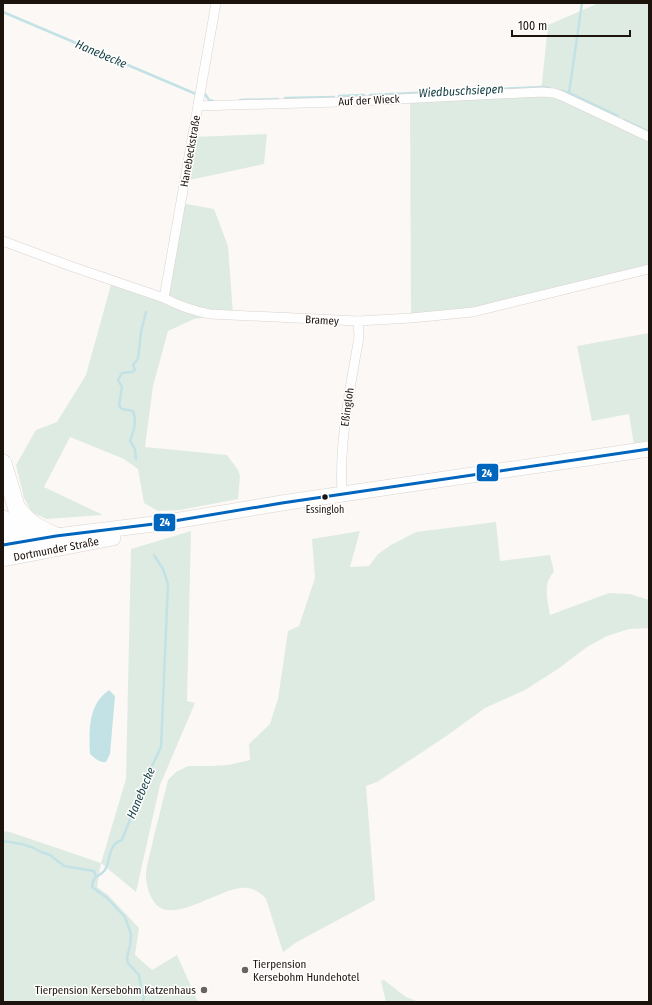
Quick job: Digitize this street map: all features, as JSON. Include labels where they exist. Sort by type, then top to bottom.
[{"type":"highway","points":[[3,463],[16,506],[14,550]]},
{"type":"highway","points":[[16,506],[31,524],[56,536]]},
{"type":"highway","points":[[3,518],[9,530],[14,550]]},
{"type":"main road","points":[[162,523],[342,494],[649,449]]},
{"type":"main road","name":"Dortmunder Straße","points":[[14,550],[56,536],[162,523]]},
{"type":"main road","name":"Dortmunder Straße","points":[[14,550],[129,534],[162,523]]},
{"type":"street","name":"Hanebeckstraße","points":[[164,298],[216,3]]},
{"type":"street","name":"Auf der Wieck","points":[[198,106],[338,102],[542,92],[554,93],[562,96],[649,137]]},
{"type":"street","name":"Bramey","points":[[3,241],[70,266],[164,298],[179,306],[198,312],[210,314],[358,322],[473,312],[649,269]]},
{"type":"street","name":"Eßingloh","points":[[342,494],[342,446],[348,399],[359,337],[358,322]]},
{"type":"shaded area","points":[[599,3],[649,3],[649,269],[473,312],[411,318],[410,98],[541,92],[548,25]]},
{"type":"shaded area","points":[[267,134],[264,164],[185,181],[193,137]]},
{"type":"shaded area","points":[[181,203],[214,209],[228,246],[233,314],[194,319],[168,331],[153,386],[145,447],[227,455],[238,470],[240,476],[238,499],[180,510],[158,511],[144,503],[138,469],[124,459],[70,437],[44,487],[103,515],[46,519],[32,512],[24,498],[16,465],[36,430],[57,422],[86,375],[112,281],[164,298]]},
{"type":"shaded area","points":[[649,333],[649,449],[635,451],[629,414],[592,421],[577,346]]},
{"type":"shaded area","points":[[496,522],[500,561],[550,555],[554,572],[550,576],[547,587],[547,599],[550,615],[609,593],[630,594],[649,600],[649,628],[629,629],[607,636],[587,647],[558,669],[525,690],[485,708],[445,737],[377,782],[366,786],[375,900],[297,942],[283,952],[266,899],[253,889],[238,889],[225,892],[185,908],[173,910],[162,909],[154,902],[148,888],[146,873],[168,780],[176,772],[188,766],[228,765],[250,760],[249,744],[270,724],[278,699],[288,631],[299,626],[315,578],[312,539],[360,531],[350,567],[369,566],[378,554],[391,545],[416,532]]},
{"type":"shaded area","points":[[191,531],[187,701],[195,703],[160,785],[136,892],[101,863],[126,779],[131,549]]},
{"type":"shaded area","points":[[3,831],[10,832],[101,863],[97,887],[108,895],[139,928],[135,955],[152,970],[177,955],[198,1002],[3,1002]]},
{"type":"shaded area","points":[[384,980],[406,997],[419,1002],[386,1002],[381,981]]},
{"type":"water","points":[[109,690],[115,696],[110,754],[106,762],[101,762],[90,754],[91,718],[97,703]]},
{"type":"waterway","name":"Wiedbuschsiepen","points":[[569,93],[582,3]]},
{"type":"waterway","name":"Hanebecke","points":[[3,12],[196,94],[196,96]]},
{"type":"waterway","name":"Wiedbuschsiepen","points":[[370,95],[543,87],[549,88]]},
{"type":"waterway","points":[[562,91],[618,116]]},
{"type":"waterway","name":"Wiedbuschsiepen","points":[[205,94],[209,100],[213,101]]},
{"type":"waterway","name":"Wiedbuschsiepen","points":[[339,96],[364,95]]},
{"type":"waterway","name":"Wiedbuschsiepen","points":[[285,98],[334,97]]},
{"type":"waterway","name":"Wiedbuschsiepen","points":[[240,100],[278,99]]},
{"type":"waterway","points":[[624,120],[649,132]]},
{"type":"waterway","name":"Hanebecke","points":[[136,459],[135,449],[130,441],[135,419],[133,411],[122,409],[119,406],[122,387],[118,380],[122,373],[132,372],[135,370],[133,365],[138,359],[141,332],[146,312]]},
{"type":"waterway","name":"Hanebecke","points":[[143,1002],[144,996],[139,975],[128,963],[127,957],[131,934],[125,917],[107,898],[92,887],[95,878],[105,870],[112,848],[117,842],[122,840],[146,779],[161,747],[168,584],[163,569],[154,555]]},
{"type":"waterway","points":[[3,841],[22,844],[34,848],[50,855],[64,866],[94,871],[96,876]]},
{"type":"transit line","name":"24","points":[[3,545],[56,536],[162,523],[282,503],[649,449]]},
{"type":"place","name":"Essingloh","points":[[325,497]]},
{"type":"place","name":"Tierpension Kersebohm Hundehotel","points":[[245,970]]},
{"type":"place","name":"Tierpension Kersebohm Katzenhaus","points":[[204,990]]}]
